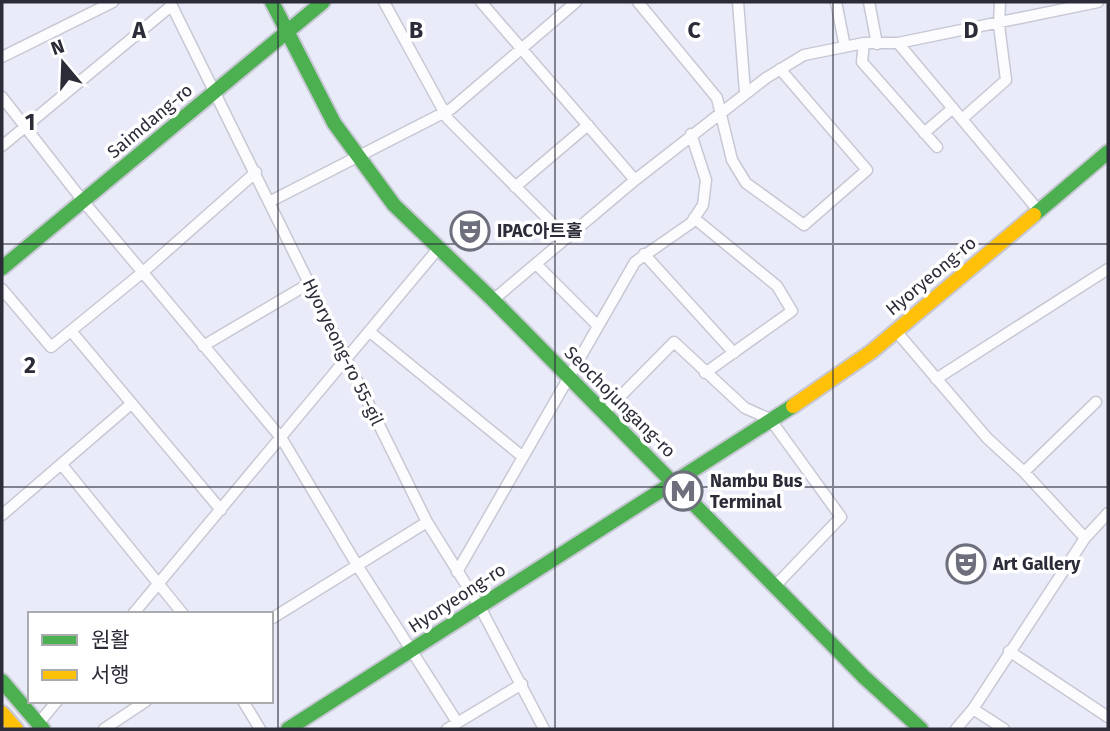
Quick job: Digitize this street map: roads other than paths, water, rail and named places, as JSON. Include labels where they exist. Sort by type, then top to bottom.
[{"type":"main road","name":"Seochojungang-ro","points":[[272,2],[317,95],[356,158],[437,250],[493,300],[568,379],[776,585],[863,677],[920,729]]},
{"type":"main road","name":"Saimdang-ro","points":[[2,268],[323,2]]},
{"type":"main road","name":"Hyoryeong-ro","points":[[288,729],[671,481],[827,384],[896,331],[1108,152]]},
{"type":"main road","points":[[2,681],[40,726]]},
{"type":"main road","points":[[2,713],[16,729]]},
{"type":"street","points":[[2,57],[113,2]]},
{"type":"street","points":[[384,2],[444,113],[567,238]]},
{"type":"street","points":[[481,2],[635,180]]},
{"type":"street","points":[[638,2],[717,98],[732,160],[746,183],[804,225],[867,170],[780,69]]},
{"type":"street","points":[[738,2],[745,92]]},
{"type":"street","points":[[836,2],[845,47]]},
{"type":"street","points":[[869,2],[877,44]]},
{"type":"street","points":[[962,119],[1006,80],[999,25],[1000,2]]},
{"type":"street","points":[[493,300],[691,134],[745,92],[804,55],[864,43],[898,43],[999,25],[1073,5],[1098,2]]},
{"type":"street","points":[[271,201],[444,113],[522,49],[572,3]]},
{"type":"street","points":[[2,146],[171,4]]},
{"type":"street","name":"Hyoryeong-ro 55-gil","points":[[171,4],[271,201],[345,359],[427,522],[480,607],[544,729]]},
{"type":"street","points":[[864,43],[862,62],[937,147]]},
{"type":"street","points":[[898,43],[1038,211]]},
{"type":"street","points":[[2,97],[83,201],[282,439],[411,650]]},
{"type":"street","points":[[925,133],[953,108]]},
{"type":"street","points":[[515,187],[588,125]]},
{"type":"street","points":[[457,572],[635,262],[694,218],[704,205],[706,180],[691,134]]},
{"type":"street","points":[[2,289],[51,346],[143,272],[256,172]]},
{"type":"street","points":[[694,218],[777,286],[792,311],[705,373]]},
{"type":"street","points":[[135,612],[282,439],[437,250]]},
{"type":"street","points":[[644,254],[734,353]]},
{"type":"street","points":[[536,264],[598,326]]},
{"type":"street","points":[[936,379],[1108,269]]},
{"type":"street","points":[[203,346],[310,283]]},
{"type":"street","points":[[71,331],[221,510]]},
{"type":"street","points":[[896,331],[988,438],[1024,472],[1084,538]]},
{"type":"street","points":[[370,332],[523,457]]},
{"type":"street","points":[[603,414],[674,342],[745,408],[770,419],[841,517],[776,585]]},
{"type":"street","points":[[1024,472],[1096,402]]},
{"type":"street","points":[[2,515],[131,404]]},
{"type":"street","points":[[62,464],[182,612]]},
{"type":"street","points":[[956,729],[973,709],[1084,538],[1108,513]]},
{"type":"street","points":[[273,618],[427,522]]},
{"type":"street","name":"Hyoryeong-ro","points":[[411,650],[457,722]]},
{"type":"street","points":[[1009,651],[1107,713]]},
{"type":"street","points":[[447,729],[522,684]]},
{"type":"street","points":[[40,726],[56,703]]},
{"type":"street","points":[[104,729],[143,703]]},
{"type":"street","points":[[244,703],[260,729]]},
{"type":"street","points":[[973,709],[1004,729]]},
{"type":"place","name":"IPAC아트홀","points":[[470,231]]},
{"type":"place","name":"Nambu Bus Terminal","points":[[683,491]]},
{"type":"place","name":"Art Gallery","points":[[966,564]]}]
